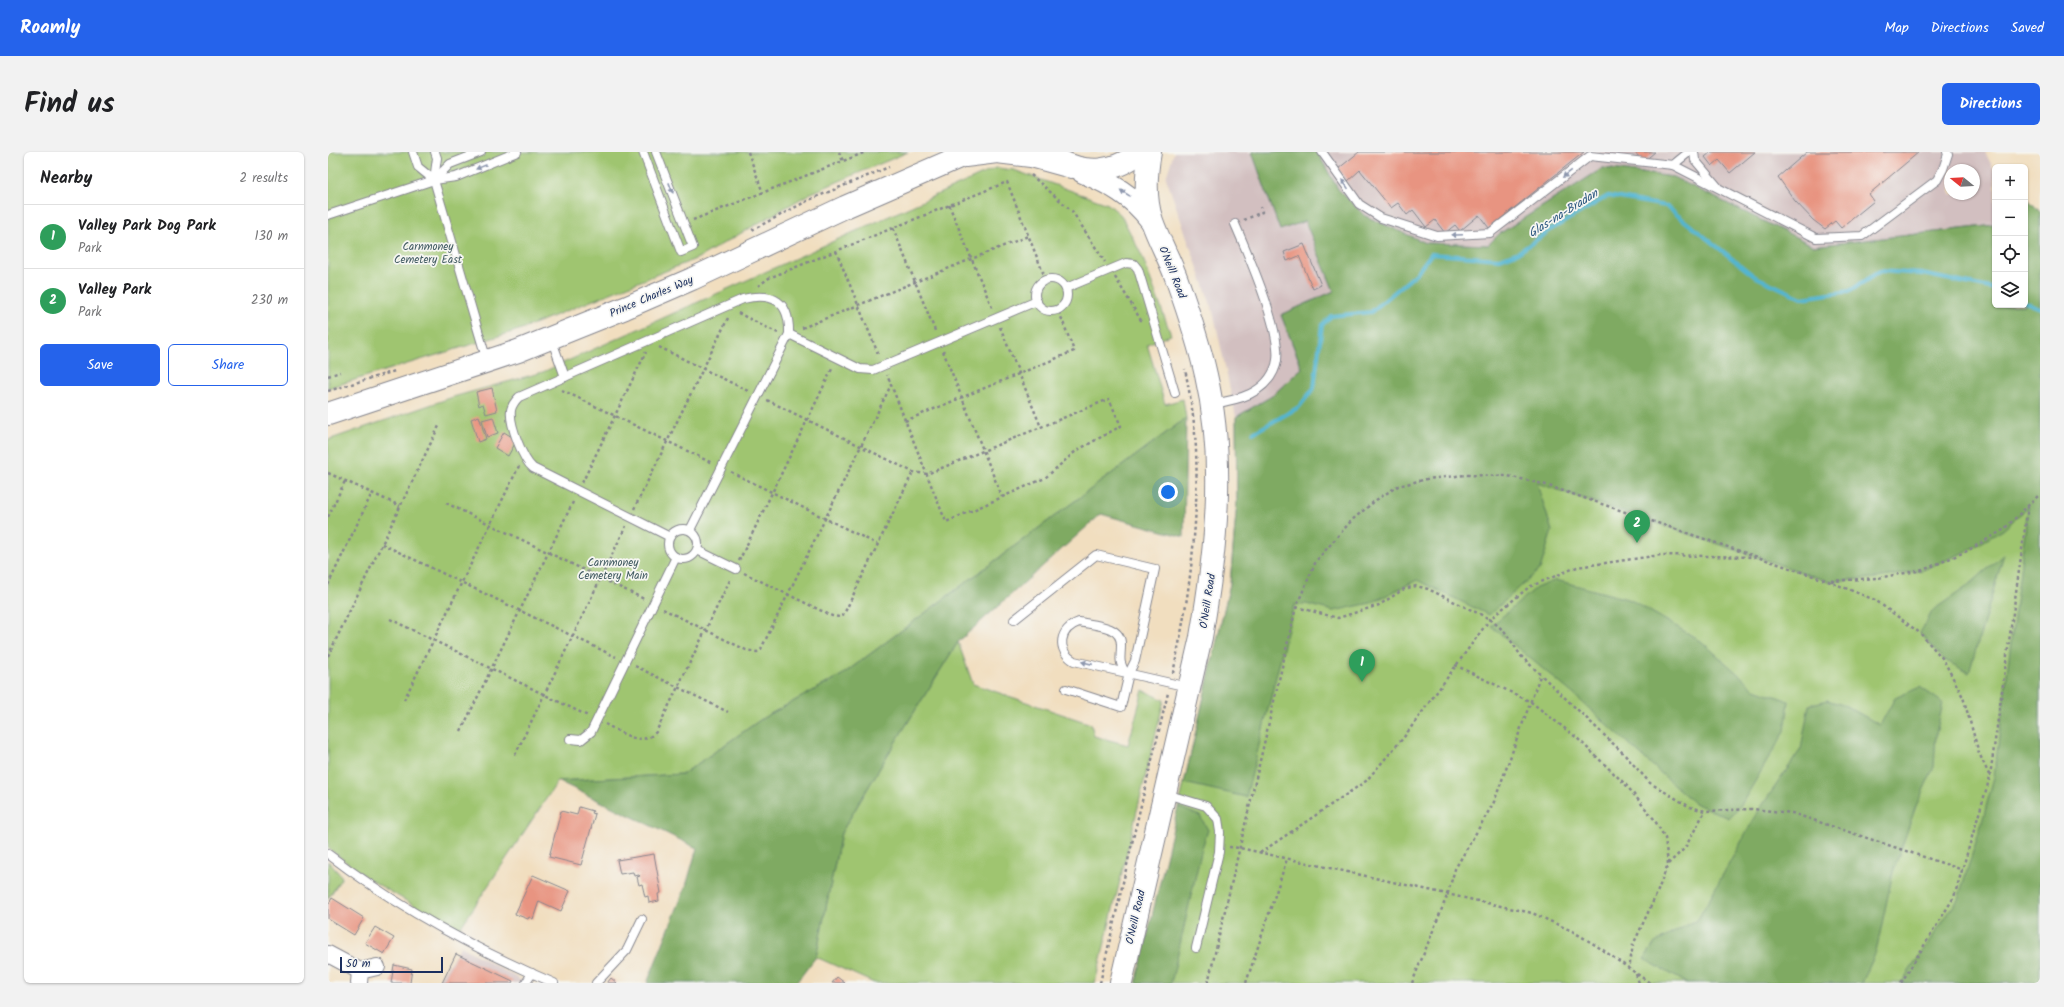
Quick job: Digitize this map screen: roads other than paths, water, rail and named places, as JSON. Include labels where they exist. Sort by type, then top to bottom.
[{"type":"main road","name":"Prince Charles Way","points":[[330,415],[551,338],[692,279],[845,207],[968,154],[997,152],[1031,156],[1072,167]]},
{"type":"main road","points":[[1048,152],[1058,160],[1072,167],[1087,171],[1109,169],[1128,161],[1140,152]]},
{"type":"main road","name":"O'Neill Road","points":[[1121,983],[1164,794],[1180,686],[1205,613],[1215,541],[1216,457],[1212,404],[1205,369],[1190,316],[1152,221],[1147,197],[1150,152]]},
{"type":"main road","name":"O'Neill Road","points":[[1072,167],[1106,182],[1130,197],[1152,221]]},
{"type":"street","points":[[328,954],[359,977],[377,967]]},
{"type":"lane","points":[[414,152],[418,167],[434,180]]},
{"type":"lane","points":[[435,152],[437,158],[434,180],[488,361]]},
{"type":"lane","points":[[434,180],[450,164],[481,152]]},
{"type":"lane","points":[[328,215],[434,180],[456,176],[517,152]]},
{"type":"lane","points":[[643,152],[681,252],[693,247],[656,152]]},
{"type":"lane","points":[[1322,152],[1359,204],[1381,218],[1437,236],[1490,233],[1590,156],[1673,165],[1816,238],[1862,236],[1937,180],[1943,169],[1948,154],[1947,152]]},
{"type":"lane","points":[[1673,165],[1689,152]]},
{"type":"lane","points":[[1694,152],[1695,160],[1720,190]]},
{"type":"lane","points":[[1212,404],[1237,400],[1257,391],[1270,376],[1276,365],[1277,351],[1267,308],[1235,224]]},
{"type":"lane","points":[[1066,288],[1126,263],[1134,264],[1138,269],[1175,392]]},
{"type":"lane","points":[[1046,280],[1058,280],[1066,288],[1066,302],[1058,310],[1053,311],[1043,309],[1037,302],[1036,290],[1038,285],[1046,280]]},
{"type":"lane","points":[[670,537],[532,468],[523,457],[512,419],[511,411],[514,402],[519,397],[649,342],[736,302],[760,295],[771,296],[785,312],[789,321],[788,335],[690,530]]},
{"type":"lane","points":[[788,335],[860,369],[868,370],[1037,302]]},
{"type":"lane","points":[[551,338],[565,377]]},
{"type":"lane","points":[[676,530],[690,530],[697,538],[697,550],[688,558],[676,557],[669,547],[670,537],[676,530]]},
{"type":"lane","points":[[697,550],[736,569]]},
{"type":"lane","points":[[1014,620],[1096,555],[1155,569],[1135,661],[1127,673],[1121,707],[1066,689]]},
{"type":"lane","points":[[570,739],[575,741],[586,737],[596,720],[676,557]]},
{"type":"lane","points":[[1127,673],[1119,661],[1121,644],[1119,637],[1115,632],[1079,622],[1067,629],[1061,641],[1062,648],[1068,657],[1074,661],[1180,686]]},
{"type":"lane","points":[[1164,794],[1206,806],[1218,819],[1219,846],[1196,948]]},
{"type":"lane","points":[[328,854],[398,904],[458,937],[532,974],[554,983]]},
{"type":"lane","points":[[596,983],[627,950],[642,919]]},
{"type":"lane","points":[[526,983],[532,974]]},
{"type":"waterway","name":"Glas-na-Bradan","points":[[1253,433],[1299,407],[1314,388],[1322,325],[1331,316],[1371,312],[1416,274],[1431,254],[1500,259],[1519,252],[1552,229],[1608,196],[1666,206],[1754,276],[1802,298],[1850,291],[1880,271],[1922,274],[1992,288]]},
{"type":"waterway","name":"Glas-na-Bradan","points":[[2028,303],[2040,308]]},
{"type":"place","name":"Valley Park","points":[[1637,543]]},
{"type":"place","name":"Valley Park Dog Park","points":[[1362,682]]},
{"type":"park label","name":"Carnmoney Cemetery East","points":[[428,252]]},
{"type":"park label","name":"Carnmoney Cemetery Main","points":[[613,568]]}]
